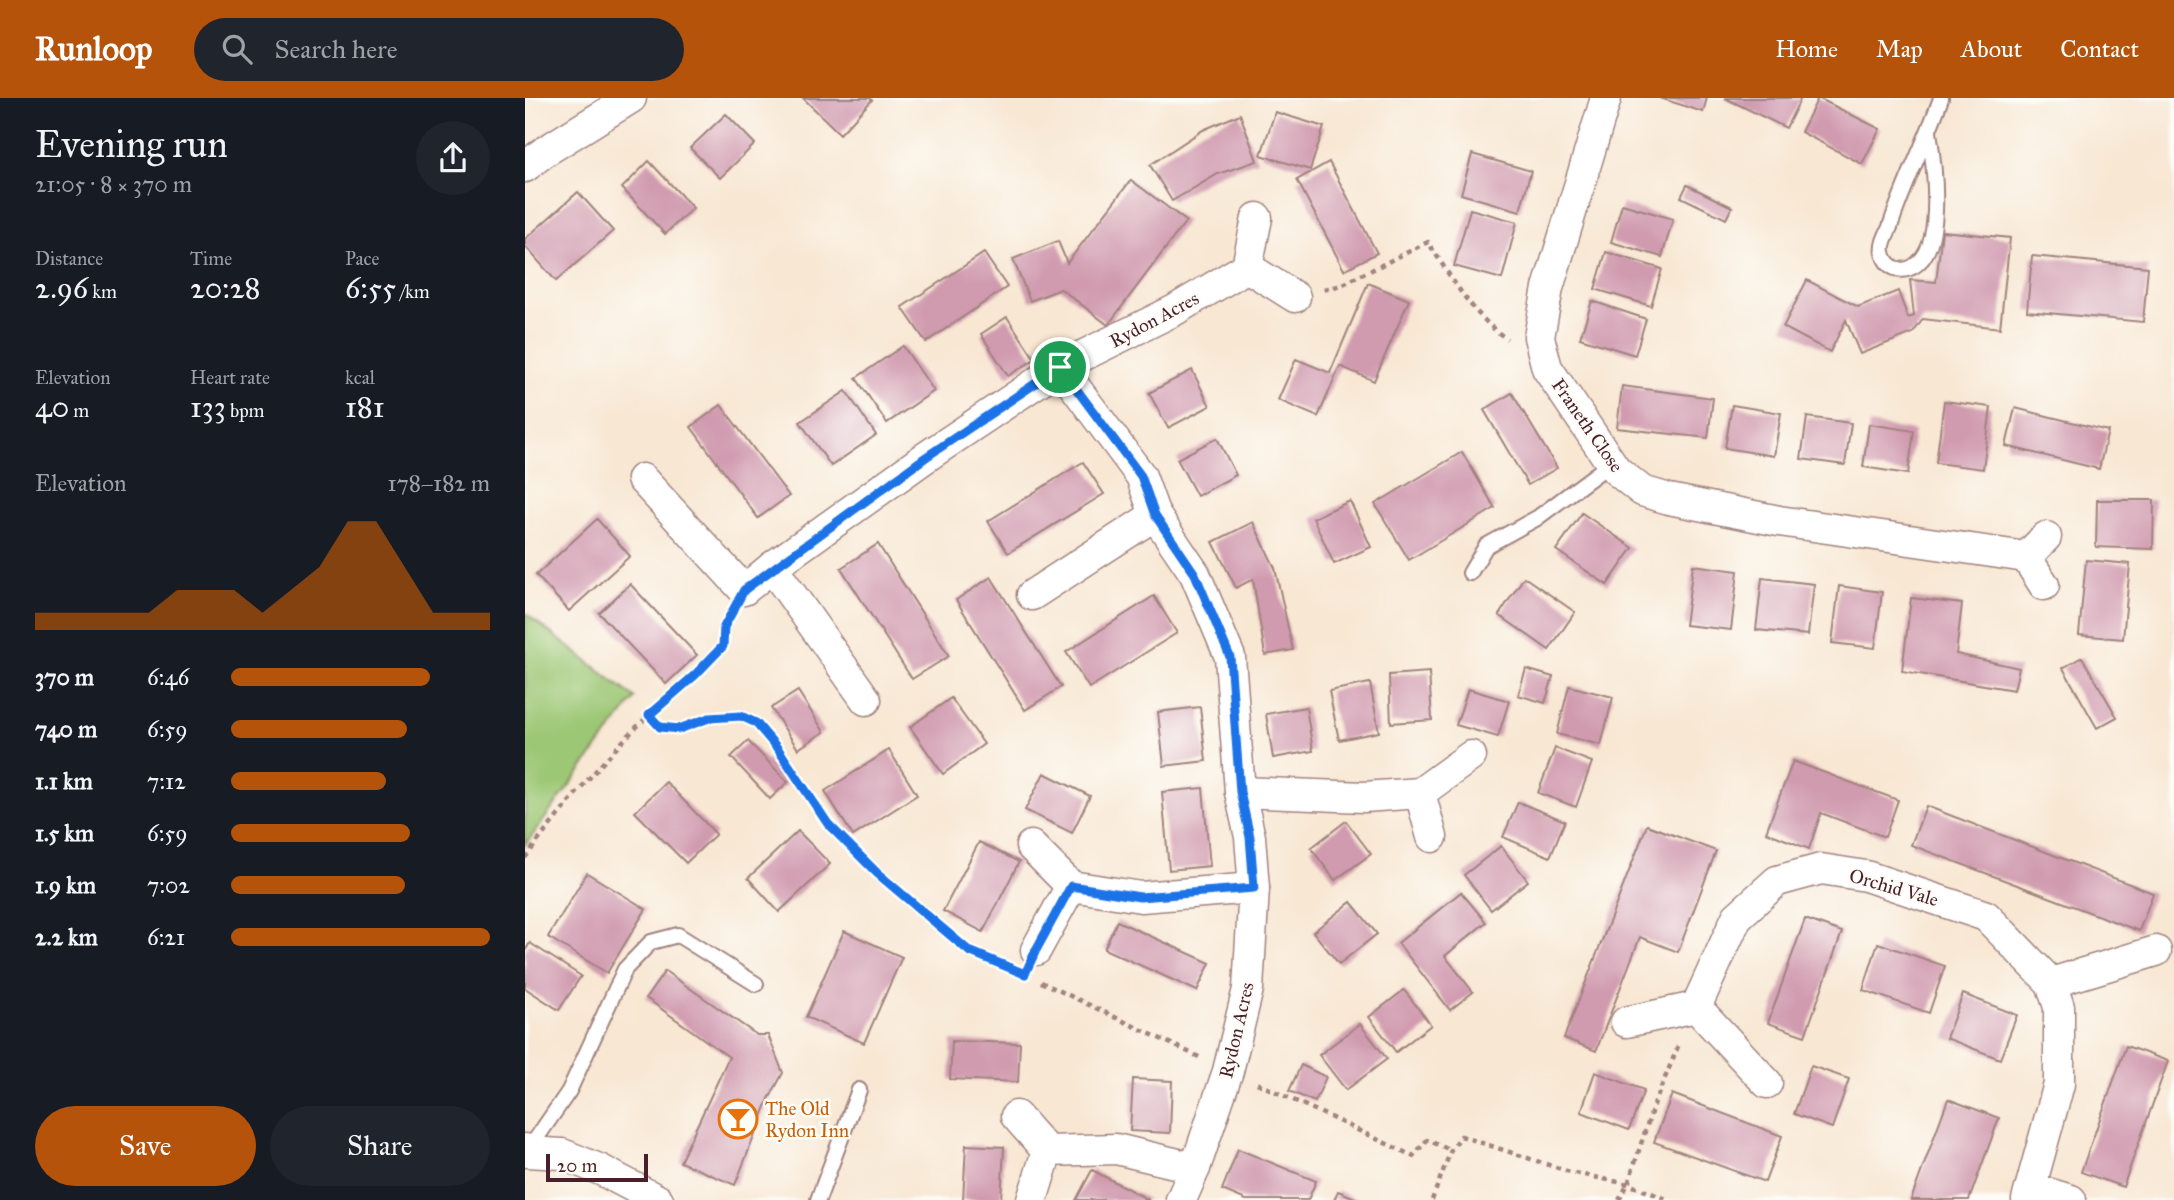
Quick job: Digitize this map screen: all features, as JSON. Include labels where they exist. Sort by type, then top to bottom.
[{"type":"street","points":[[525,167],[544,152],[631,98]]},
{"type":"street","name":"Franeth Close","points":[[1606,98],[1548,288],[1539,337],[1547,368],[1616,470],[1642,491],[1779,522],[2036,547],[2044,585]]},
{"type":"street","points":[[1257,218],[1247,267],[1294,297]]},
{"type":"street","name":"Rydon Acres","points":[[744,590],[926,457],[1060,367],[1175,310],[1247,267]]},
{"type":"street","name":"Rydon Acres","points":[[1060,367],[1141,476],[1155,515],[1195,574],[1230,657],[1240,792],[1250,837],[1254,888],[1248,989],[1228,1071],[1195,1168],[1181,1200]]},
{"type":"street","points":[[642,479],[744,590]]},
{"type":"street","points":[[1032,595],[1155,515]]},
{"type":"street","points":[[772,567],[866,700]]},
{"type":"street","points":[[1240,792],[1364,797],[1420,793],[1471,756]]},
{"type":"street","points":[[1420,793],[1432,836]]},
{"type":"street","points":[[1031,846],[1071,886],[1140,897],[1254,888]]},
{"type":"street","name":"Orchid Vale","points":[[1696,1007],[1737,916],[1777,881],[1821,869],[1866,876],[1986,916],[2051,983]]},
{"type":"street","points":[[1036,950],[1071,886]]},
{"type":"street","points":[[2071,1200],[2029,1194],[2059,1084],[2059,1007],[2051,983],[2156,951]]},
{"type":"street","points":[[1626,1022],[1696,1007],[1767,1083]]},
{"type":"street","points":[[1016,1116],[1047,1151]]},
{"type":"street","points":[[1047,1151],[1116,1149],[1195,1168]]},
{"type":"street","points":[[1032,1200],[1047,1151]]},
{"type":"street","points":[[526,1153],[562,1154],[601,1170],[657,1200]]},
{"type":"lane","points":[[1929,132],[1935,177],[1935,213],[1930,243],[1924,258],[1913,268],[1897,269],[1887,263],[1882,251],[1898,201],[1941,98]]},
{"type":"lane","points":[[1470,573],[1486,546],[1537,519],[1611,463]]},
{"type":"lane","points":[[526,1153],[569,1091],[625,969],[651,942],[678,935],[756,984]]},
{"type":"lane","points":[[818,1200],[859,1090]]},
{"type":"path","points":[[1294,297],[1339,285],[1427,242],[1458,287],[1493,330],[1547,368]]},
{"type":"path","points":[[525,858],[573,795],[649,715],[695,675],[723,646],[724,627],[744,590]]},
{"type":"path","points":[[649,715],[660,727],[679,729],[709,718],[741,716],[756,723],[778,749],[828,824],[877,873],[969,951],[1025,974],[1036,950]]},
{"type":"path","points":[[1619,1200],[1663,1082],[1696,1007]]},
{"type":"path","points":[[1432,1200],[1451,1150],[1461,1136],[1570,1172],[1627,1184],[1669,1200]]},
{"type":"green space","points":[[525,613],[635,698],[525,845]]},
{"type":"building","points":[[803,98],[870,98],[872,100],[840,134]]},
{"type":"building","points":[[1660,98],[1707,98],[1703,112]]},
{"type":"building","points":[[1725,98],[1801,98],[1786,128]]},
{"type":"building","points":[[1818,98],[1880,129],[1862,164],[1801,132]]},
{"type":"building","points":[[1275,112],[1324,127],[1310,170],[1261,155]]},
{"type":"building","points":[[726,114],[755,144],[720,178],[690,148]]},
{"type":"building","points":[[1240,114],[1257,161],[1218,174],[1172,201],[1150,165],[1203,130]]},
{"type":"building","points":[[1472,154],[1531,171],[1520,211],[1461,194]]},
{"type":"building","points":[[649,161],[693,208],[665,234],[622,188]]},
{"type":"building","points":[[1329,162],[1377,253],[1344,270],[1297,180]]},
{"type":"building","points":[[1131,180],[1186,221],[1108,325],[1061,289],[1030,301],[1013,259],[1058,241],[1067,263]]},
{"type":"building","points":[[1687,185],[1732,207],[1726,219],[1681,197]]},
{"type":"building","points":[[578,192],[613,231],[556,281],[525,246],[525,239]]},
{"type":"building","points":[[1622,204],[1673,219],[1662,257],[1611,242]]},
{"type":"building","points":[[1470,209],[1517,222],[1502,279],[1454,266]]},
{"type":"building","points":[[1942,231],[2010,238],[2000,328],[1923,319],[1913,333],[1860,354],[1846,320],[1830,352],[1783,327],[1807,280],[1858,307],[1898,291],[1908,318],[1914,316],[1910,280],[1936,282]]},
{"type":"building","points":[[1606,252],[1662,269],[1651,306],[1595,289]]},
{"type":"building","points":[[984,253],[1007,287],[926,342],[902,307]]},
{"type":"building","points":[[2032,256],[2148,267],[2143,322],[2027,311]]},
{"type":"building","points":[[1368,283],[1409,300],[1374,381],[1340,366],[1318,417],[1278,400],[1296,359],[1330,373]]},
{"type":"building","points":[[1592,301],[1646,319],[1635,355],[1580,338]]},
{"type":"building","points":[[1007,317],[1035,359],[1008,376],[981,334]]},
{"type":"building","points":[[903,346],[934,391],[887,423],[856,378]]},
{"type":"building","points":[[1192,370],[1210,406],[1168,428],[1149,393]]},
{"type":"building","points":[[1622,386],[1713,398],[1708,438],[1617,428]]},
{"type":"building","points":[[846,391],[876,435],[831,466],[800,422]]},
{"type":"building","points":[[1512,393],[1557,468],[1528,485],[1484,410]]},
{"type":"building","points":[[1944,401],[1991,407],[1983,469],[1936,463]]},
{"type":"building","points":[[721,405],[789,496],[758,518],[691,427]]},
{"type":"building","points":[[1732,405],[1781,413],[1774,456],[1725,448]]},
{"type":"building","points":[[2015,408],[2108,431],[2099,469],[2006,446]]},
{"type":"building","points":[[1807,417],[1851,423],[1845,465],[1801,459]]},
{"type":"building","points":[[1869,424],[1914,431],[1908,474],[1863,467]]},
{"type":"building","points":[[1217,438],[1236,475],[1197,496],[1177,459]]},
{"type":"building","points":[[1462,452],[1495,508],[1409,560],[1375,504]]},
{"type":"building","points":[[1083,462],[1104,494],[1008,553],[988,521]]},
{"type":"building","points":[[2097,500],[2154,500],[2153,549],[2096,547]]},
{"type":"building","points":[[1350,501],[1371,547],[1334,564],[1313,518]]},
{"type":"building","points":[[1582,513],[1633,548],[1607,585],[1556,550]]},
{"type":"building","points":[[597,519],[630,556],[569,611],[536,575]]},
{"type":"building","points":[[1253,522],[1275,568],[1293,650],[1265,655],[1253,579],[1236,588],[1213,542]]},
{"type":"building","points":[[878,544],[949,656],[912,679],[841,568]]},
{"type":"building","points":[[2086,560],[2130,564],[2123,639],[2079,635]]},
{"type":"building","points":[[1693,565],[1738,571],[1731,630],[1685,625]]},
{"type":"building","points":[[991,577],[1061,687],[1025,710],[956,600]]},
{"type":"building","points":[[1524,577],[1575,612],[1549,650],[1499,615]]},
{"type":"building","points":[[1762,578],[1814,584],[1808,635],[1756,630]]},
{"type":"building","points":[[630,584],[697,655],[666,684],[599,613]]},
{"type":"building","points":[[1839,586],[1882,592],[1875,648],[1832,643]]},
{"type":"building","points":[[1154,596],[1177,633],[1089,688],[1066,652]]},
{"type":"building","points":[[1911,598],[1962,604],[1956,654],[2019,668],[2014,690],[1902,671]]},
{"type":"building","points":[[2082,657],[2117,717],[2097,728],[2063,668]]},
{"type":"building","points":[[1526,669],[1553,677],[1545,703],[1518,695]]},
{"type":"building","points":[[1429,672],[1432,720],[1391,723],[1389,675]]},
{"type":"building","points":[[1370,683],[1379,732],[1339,740],[1329,691]]},
{"type":"building","points":[[1569,686],[1613,697],[1601,745],[1557,734]]},
{"type":"building","points":[[1468,689],[1509,701],[1498,737],[1456,725]]},
{"type":"building","points":[[798,691],[824,732],[798,749],[771,708]]},
{"type":"building","points":[[951,698],[984,744],[943,774],[910,727]]},
{"type":"building","points":[[1200,707],[1206,761],[1164,766],[1158,712]]},
{"type":"building","points":[[1306,707],[1313,751],[1273,758],[1266,714]]},
{"type":"building","points":[[748,741],[788,782],[770,799],[731,757]]},
{"type":"building","points":[[1555,748],[1592,762],[1576,807],[1538,793]]},
{"type":"building","points":[[889,750],[917,795],[853,836],[825,791]]},
{"type":"building","points":[[1793,761],[1898,800],[1885,837],[1821,813],[1809,849],[1766,832]]},
{"type":"building","points":[[1044,773],[1090,796],[1072,833],[1025,810]]},
{"type":"building","points":[[666,782],[716,834],[686,863],[635,812]]},
{"type":"building","points":[[1203,788],[1210,866],[1169,870],[1162,792]]},
{"type":"building","points":[[1518,802],[1565,821],[1550,857],[1503,837]]},
{"type":"building","points":[[1926,806],[2153,893],[2139,931],[1911,845]]},
{"type":"building","points":[[1346,821],[1371,854],[1335,880],[1311,848]]},
{"type":"building","points":[[1647,825],[1716,851],[1678,952],[1640,937],[1596,1051],[1564,1038]]},
{"type":"building","points":[[798,831],[830,864],[779,912],[748,878]]},
{"type":"building","points":[[979,842],[1019,862],[983,932],[943,911]]},
{"type":"building","points":[[1501,846],[1528,881],[1491,910],[1464,875]]},
{"type":"building","points":[[587,873],[646,909],[607,973],[548,937]]},
{"type":"building","points":[[1461,892],[1486,922],[1445,956],[1473,992],[1450,1010],[1398,943]]},
{"type":"building","points":[[1351,902],[1377,934],[1339,964],[1313,932]]},
{"type":"building","points":[[1805,919],[1842,932],[1805,1036],[1768,1023]]},
{"type":"building","points":[[1117,921],[1210,963],[1197,991],[1104,949]]},
{"type":"building","points":[[844,931],[902,957],[864,1043],[806,1017]]},
{"type":"building","points":[[530,943],[581,976],[559,1010],[525,988],[525,951]]},
{"type":"building","points":[[1878,943],[1945,966],[1929,1013],[1863,990]]},
{"type":"building","points":[[665,971],[757,1035],[768,1035],[783,1073],[769,1099],[735,1185],[680,1162],[729,1057],[646,998]]},
{"type":"building","points":[[1404,990],[1431,1025],[1396,1052],[1369,1017]]},
{"type":"building","points":[[1963,994],[2017,1015],[2000,1059],[1946,1038]]},
{"type":"building","points":[[1360,1024],[1387,1059],[1346,1090],[1319,1055]]},
{"type":"building","points":[[952,1041],[1020,1043],[1018,1082],[950,1079]]},
{"type":"building","points":[[2126,1046],[2168,1061],[2123,1187],[2081,1172]]},
{"type":"building","points":[[1301,1065],[1326,1077],[1315,1102],[1289,1091]]},
{"type":"building","points":[[1811,1066],[1849,1079],[1832,1128],[1794,1114]]},
{"type":"building","points":[[1595,1072],[1644,1090],[1629,1130],[1581,1112]]},
{"type":"building","points":[[1133,1079],[1172,1081],[1170,1133],[1130,1131]]},
{"type":"building","points":[[1672,1094],[1782,1136],[1765,1182],[1654,1142]]},
{"type":"building","points":[[1948,1099],[1999,1118],[1969,1200],[1911,1200]]},
{"type":"building","points":[[966,1145],[1004,1147],[1001,1200],[963,1200]]},
{"type":"building","points":[[1238,1149],[1316,1181],[1308,1200],[1246,1200],[1222,1190]]},
{"type":"building","points":[[1092,1170],[1149,1200],[1076,1200]]},
{"type":"building","points":[[1338,1191],[1360,1200],[1334,1200]]},
{"type":"place","name":"The Old Rydon Inn","points":[[738,1119]]},
{"type":"route","points":[[1060,367],[1141,476],[1155,515],[1195,574],[1230,657],[1240,792],[1250,837],[1254,888],[1140,897],[1071,886],[1025,974],[969,951],[877,873],[828,824],[778,749],[756,723],[741,716],[709,718],[679,729],[660,727],[649,715],[695,675],[723,646],[724,627],[744,590],[926,457],[1060,367]]}]
